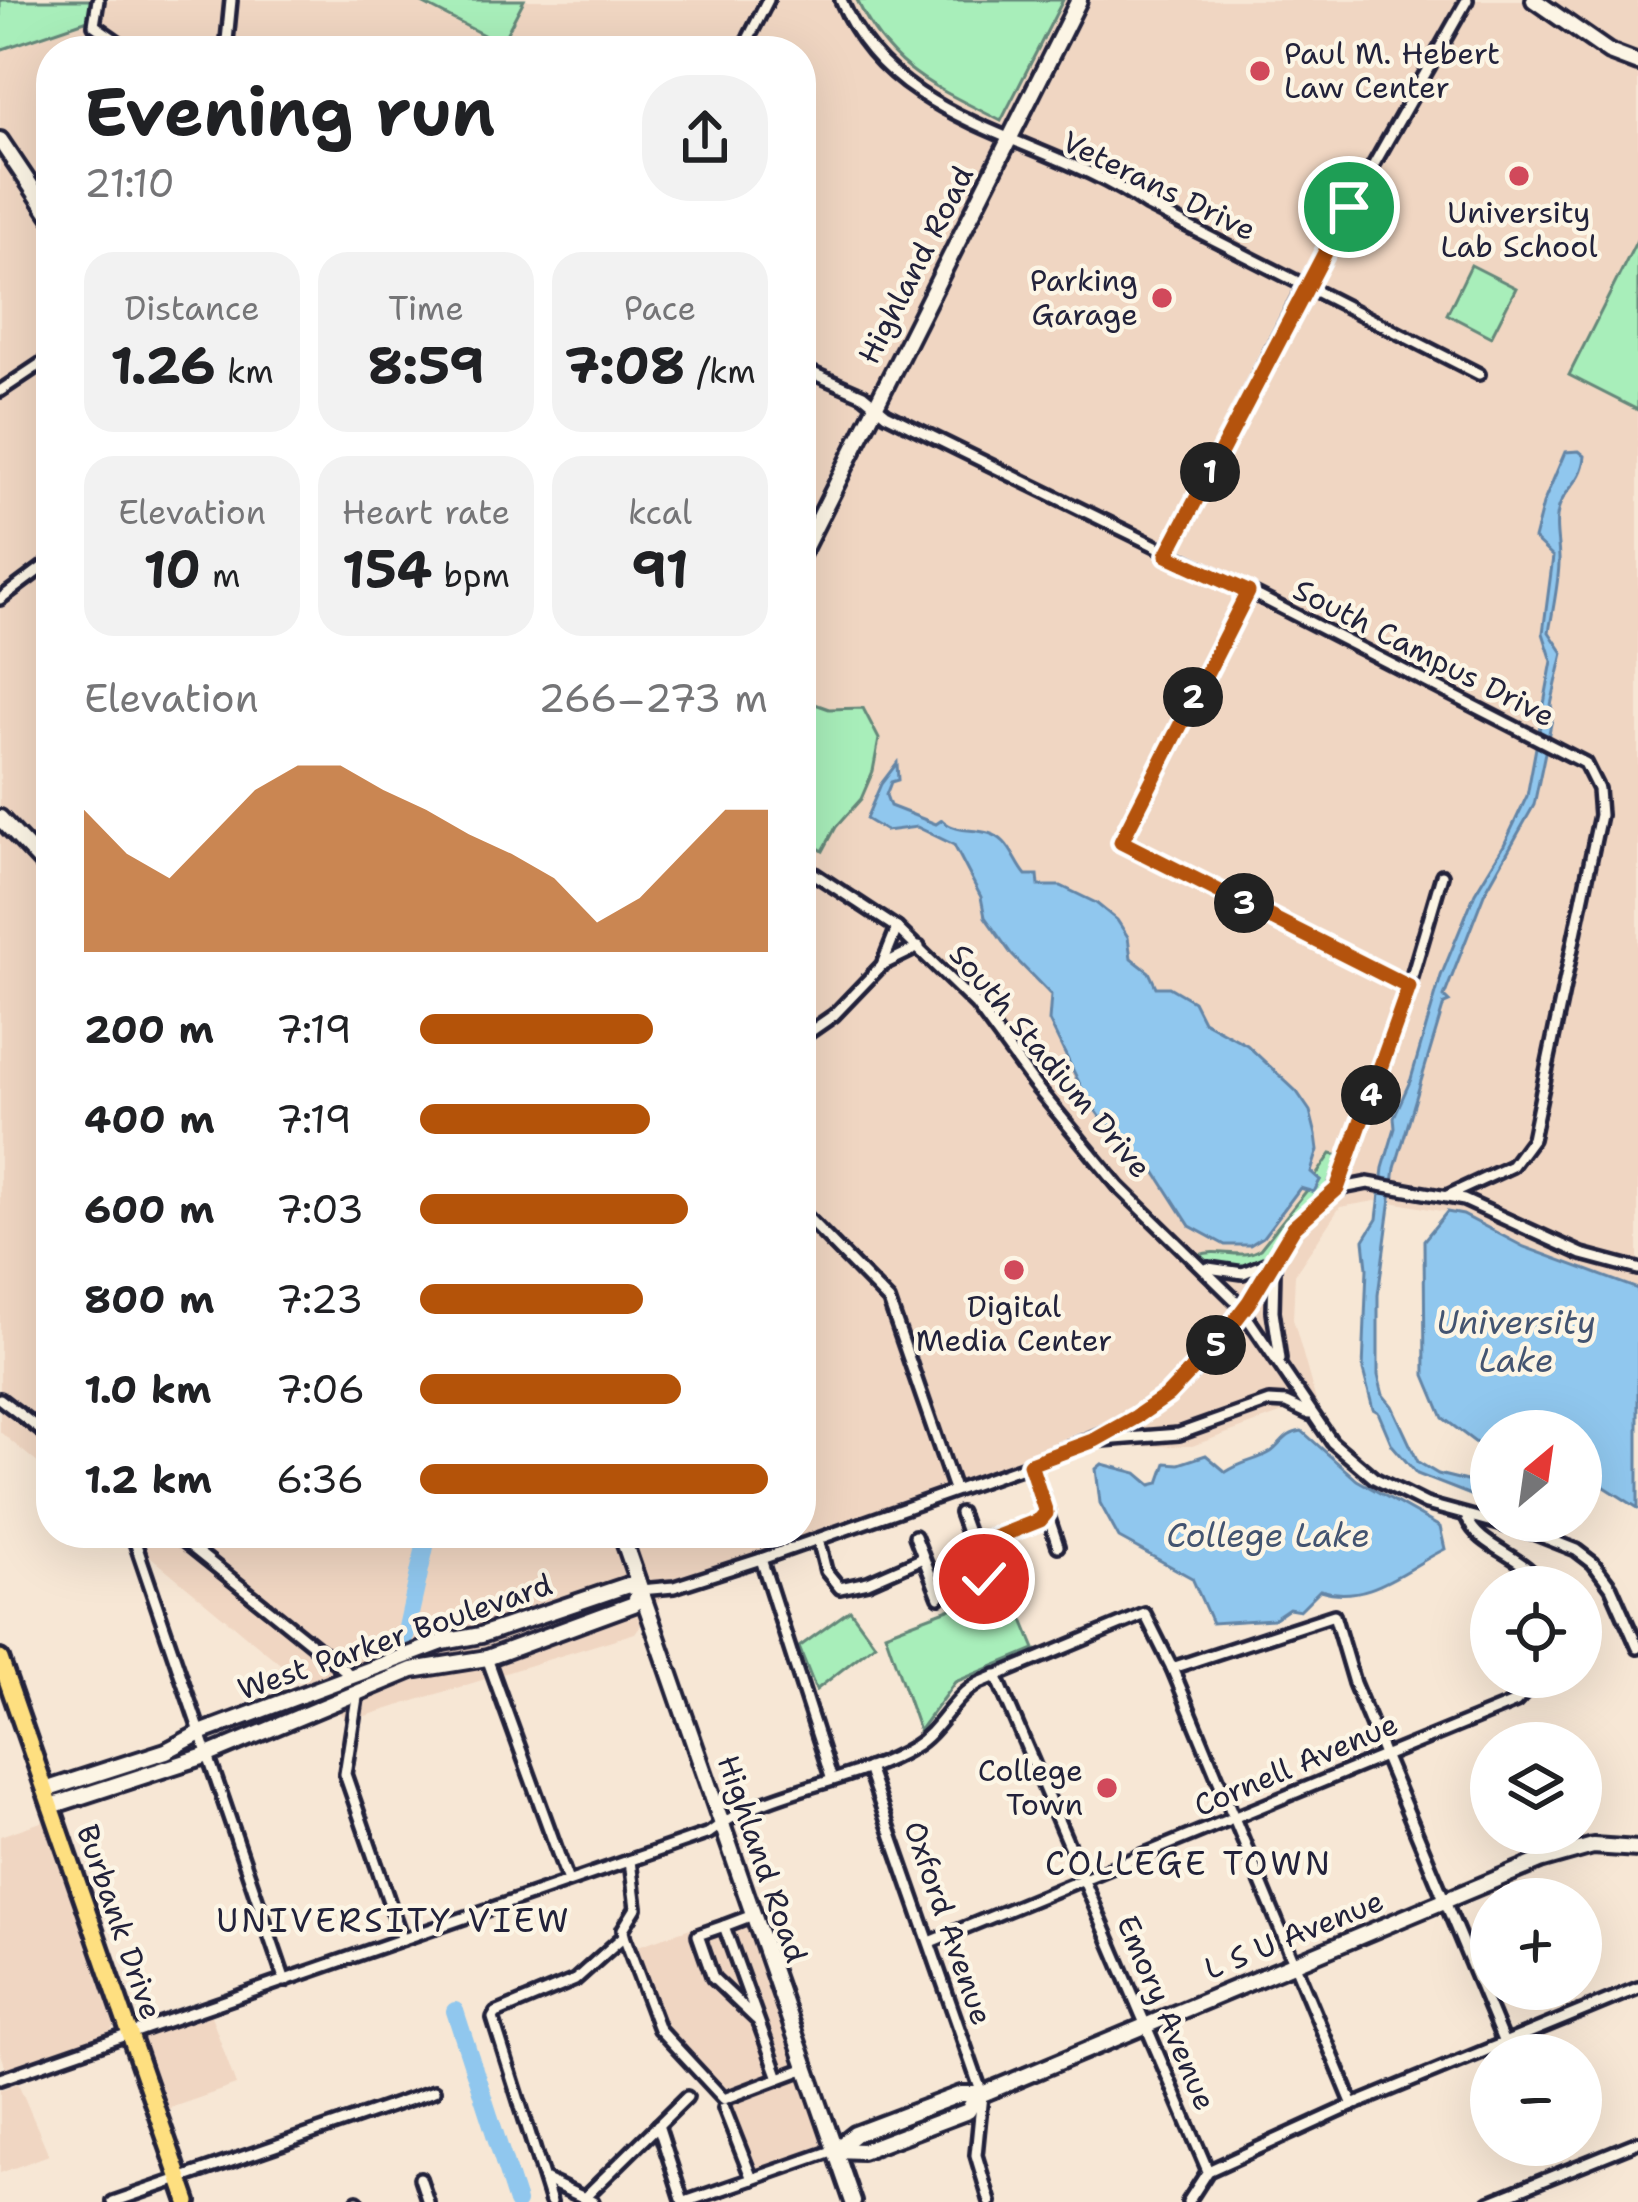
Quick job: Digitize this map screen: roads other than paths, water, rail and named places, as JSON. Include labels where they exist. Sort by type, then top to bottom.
[{"type":"main road","name":"Burbank Drive","points":[[0,1658],[188,2202]]},
{"type":"street","points":[[98,0],[94,26],[109,36]]},
{"type":"street","points":[[227,36],[231,0]]},
{"type":"street","points":[[750,36],[768,0]]},
{"type":"street","name":"Veterans Drive","points":[[842,0],[860,35],[905,86],[1121,188],[1146,206],[1479,374]]},
{"type":"street","name":"Highland Road","points":[[816,524],[1079,0]]},
{"type":"street","points":[[1167,555],[1306,286],[1467,0]]},
{"type":"street","points":[[1534,0],[1597,44],[1638,64]]},
{"type":"street","points":[[0,140],[36,194]]},
{"type":"street","points":[[0,391],[36,367]]},
{"type":"street","name":"South Campus Drive","points":[[816,375],[1585,763],[1598,789],[1600,814],[1532,1139],[1512,1166],[1447,1196]]},
{"type":"street","points":[[0,599],[36,572]]},
{"type":"street","points":[[1248,592],[1121,842],[1409,987]]},
{"type":"street","points":[[0,818],[36,856]]},
{"type":"street","name":"South Stadium Drive","points":[[816,875],[897,928],[976,1005],[1119,1187],[1242,1310],[1332,1442],[1375,1478],[1409,1497],[1559,1542],[1585,1556],[1611,1587],[1638,1648]]},
{"type":"street","points":[[1337,1189],[1409,987],[1442,875]]},
{"type":"street","points":[[882,965],[897,928]]},
{"type":"street","points":[[816,1028],[882,965],[919,947]]},
{"type":"street","points":[[923,1558],[868,1582],[841,1588],[826,1571],[818,1538],[1082,1444],[1168,1395],[1211,1351],[1307,1212],[1337,1189],[1368,1183],[1447,1196],[1481,1206],[1582,1254],[1638,1269]]},
{"type":"street","points":[[816,1226],[890,1301],[953,1489]]},
{"type":"street","points":[[1203,1266],[1243,1274],[1276,1258]]},
{"type":"street","points":[[1276,1258],[1274,1311],[1281,1364]]},
{"type":"street","points":[[0,1399],[36,1427]]},
{"type":"street","points":[[1082,1444],[1113,1437],[1179,1434],[1269,1402],[1286,1403],[1310,1414]]},
{"type":"street","points":[[1030,1464],[1058,1546]]},
{"type":"street","points":[[960,1513],[984,1579]]},
{"type":"street","points":[[974,1546],[1040,1520],[1046,1513]]},
{"type":"street","points":[[1467,1517],[1472,1530],[1523,1566]]},
{"type":"street","points":[[915,1536],[939,1597]]},
{"type":"street","points":[[136,1548],[285,1981]]},
{"type":"street","points":[[193,1548],[351,1674],[358,1691],[345,1774],[402,1939]]},
{"type":"street","name":"Highland Road","points":[[626,1548],[854,2202]]},
{"type":"street","points":[[640,1590],[674,1587],[790,1548]]},
{"type":"street","points":[[761,1558],[831,1778]]},
{"type":"street","name":"West Parker Boulevard","points":[[628,1585],[640,1590],[634,1604],[487,1658],[412,1670],[208,1755],[48,1798],[351,1674],[628,1585]]},
{"type":"street","points":[[0,2079],[709,1833],[736,1813],[868,1768],[913,1747],[966,1690],[1145,1613],[1353,2105]]},
{"type":"street","points":[[1172,1668],[1334,1615],[1354,1683],[1500,2034]]},
{"type":"street","points":[[487,1658],[568,1882]]},
{"type":"street","name":"Emory Avenue","points":[[996,1675],[1208,2171]]},
{"type":"street","name":"Cornell Avenue","points":[[930,1942],[1520,1698]]},
{"type":"street","name":"Oxford Avenue","points":[[868,1768],[979,2096]]},
{"type":"street","name":"L S U Avenue","points":[[835,2150],[862,2151],[968,2111],[979,2096],[1579,1848],[1638,1849]]},
{"type":"street","points":[[630,1861],[636,1908],[623,1929],[624,1936],[659,2029],[724,2099],[806,2068]]},
{"type":"street","points":[[753,1915],[698,1935],[713,1978],[759,2021]]},
{"type":"street","points":[[724,1926],[779,2078]]},
{"type":"street","points":[[551,2202],[493,2018],[575,1980],[624,1936]]},
{"type":"street","points":[[1526,2034],[1638,1988]]},
{"type":"street","points":[[1188,2202],[1208,2171],[1470,2057]]},
{"type":"street","points":[[113,2202],[434,2091]]},
{"type":"street","points":[[546,2180],[588,2200],[686,2096]]},
{"type":"street","points":[[979,2096],[976,2155],[990,2202]]},
{"type":"street","points":[[724,2108],[752,2179]]},
{"type":"street","points":[[658,2125],[684,2202],[835,2150]]},
{"type":"street","points":[[1489,2202],[1638,2142]]},
{"type":"street","points":[[420,2178],[428,2202]]},
{"type":"street","points":[[1526,2186],[1533,2202]]},
{"type":"water","points":[[1579,451],[1585,456],[1557,514],[1559,558],[1549,632],[1563,653],[1534,805],[1484,894],[1444,997],[1449,1002],[1444,1004],[1395,1168],[1378,1295],[1378,1375],[1383,1395],[1418,1462],[1438,1474],[1470,1482],[1470,1495],[1417,1474],[1392,1445],[1373,1409],[1363,1370],[1364,1240],[1377,1219],[1394,1117],[1411,1079],[1441,976],[1475,893],[1527,796],[1552,661],[1543,633],[1553,557],[1534,539],[1565,452]]},
{"type":"water","points":[[897,763],[898,780],[891,782],[886,795],[890,806],[936,824],[942,820],[997,837],[1026,875],[1038,875],[1039,886],[1061,886],[1096,903],[1117,920],[1128,937],[1131,958],[1149,972],[1156,987],[1169,987],[1193,1001],[1203,1021],[1247,1045],[1297,1092],[1310,1111],[1318,1150],[1311,1172],[1320,1180],[1314,1192],[1300,1188],[1263,1237],[1250,1245],[1225,1245],[1190,1226],[1154,1170],[1131,1152],[1123,1134],[1104,1122],[1087,1099],[1049,1021],[1051,995],[1012,955],[985,917],[981,897],[954,845],[917,827],[886,831],[866,819],[881,784]]},
{"type":"water","name":"University Lake","points":[[1447,1212],[1463,1215],[1524,1247],[1638,1289],[1638,1508],[1602,1485],[1602,1410],[1470,1410],[1470,1438],[1443,1418],[1425,1375],[1424,1240]]},
{"type":"water","name":"College Lake","points":[[1302,1431],[1357,1480],[1440,1527],[1445,1549],[1370,1589],[1354,1593],[1320,1590],[1300,1610],[1289,1608],[1273,1619],[1212,1623],[1192,1578],[1119,1538],[1100,1503],[1096,1469],[1102,1464],[1137,1473],[1151,1485],[1159,1483],[1166,1463],[1206,1455],[1226,1472],[1266,1455],[1288,1436]]},
{"type":"waterway","points":[[404,1641],[425,1548]]},
{"type":"waterway","points":[[455,2011],[517,2202]]},
{"type":"place","name":"Paul M. Hebert Law Center","points":[[1260,71]]},
{"type":"place","name":"University Lab School","points":[[1519,176]]},
{"type":"place","name":"Parking Garage","points":[[1162,298]]},
{"type":"place","name":"Digital Media Center","points":[[1014,1270]]},
{"type":"place","name":"College Town","points":[[1107,1788]]},
{"type":"district","name":"COLLEGE TOWN","points":[[1189,1863]]},
{"type":"district","name":"UNIVERSITY VIEW","points":[[394,1920]]}]
